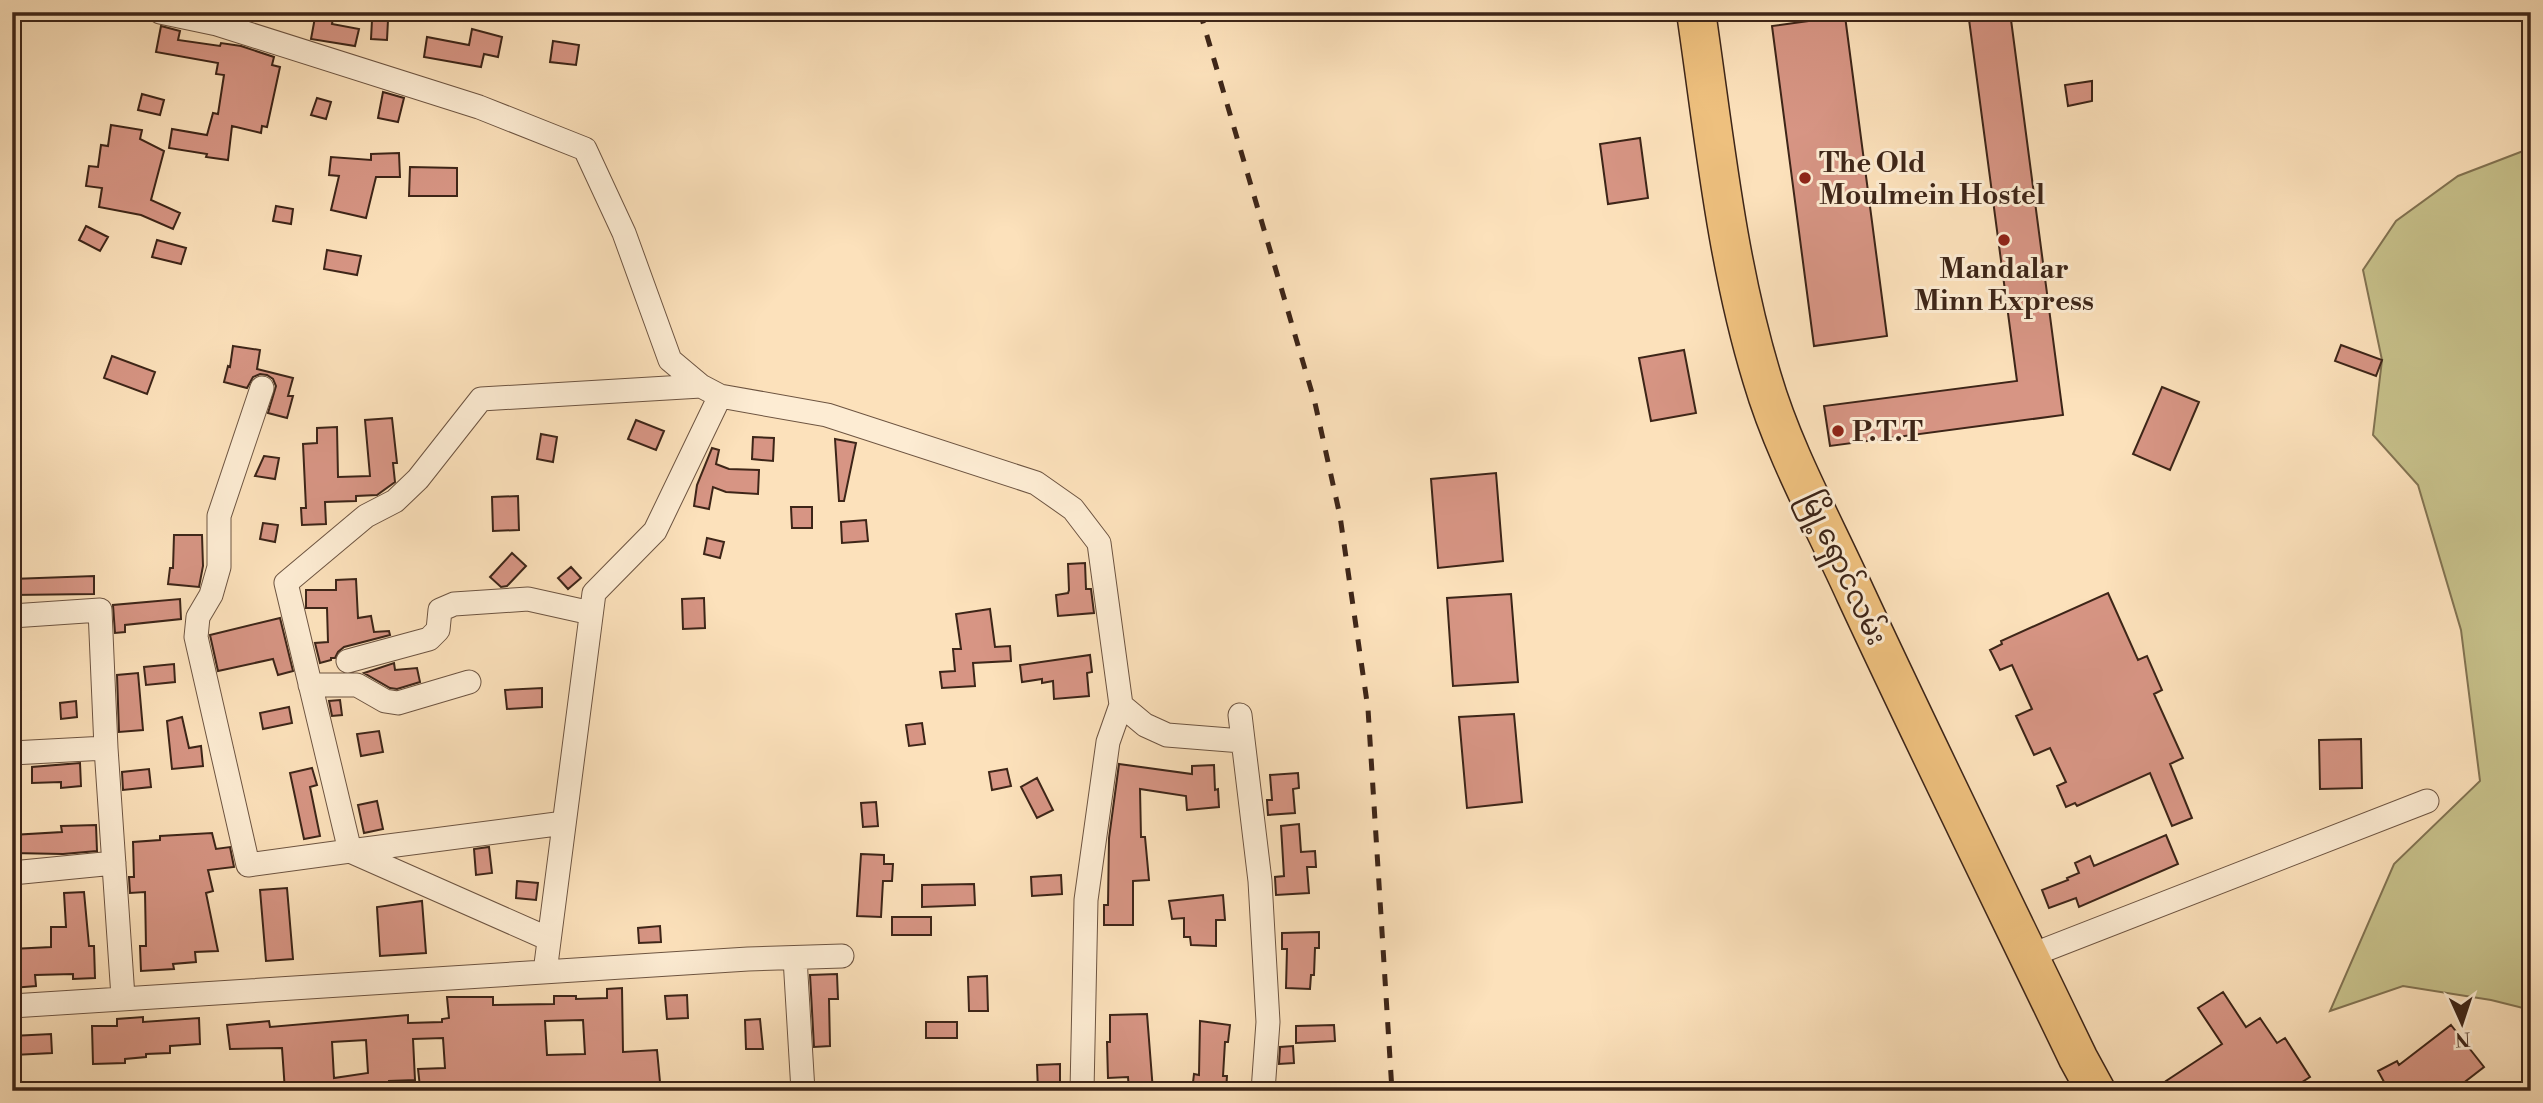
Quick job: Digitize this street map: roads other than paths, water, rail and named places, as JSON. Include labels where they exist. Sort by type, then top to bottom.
[{"type":"highway","name":"မြို့ရှောင်လမ်း","points":[[1696,12],[1735,265],[1762,380],[1781,432],[1867,619],[2096,1091]]},
{"type":"street","points":[[160,12],[217,23],[479,107],[585,149],[624,233],[670,360],[710,391]]},
{"type":"street","points":[[261,388],[219,516],[219,567],[211,595],[198,617],[196,637],[248,865],[564,822]]},
{"type":"street","points":[[545,972],[594,593],[655,531],[710,391]]},
{"type":"street","points":[[350,851],[286,583],[366,516],[394,501],[418,479],[481,400],[710,391],[827,415],[1036,483],[1073,509],[1099,543],[1121,705],[1108,742],[1086,900],[1082,1091]]},
{"type":"street","points":[[348,661],[429,639],[438,630],[440,610],[454,604],[528,599],[591,613]]},
{"type":"street","points":[[12,616],[100,610],[106,748],[123,997]]},
{"type":"street","points":[[310,685],[357,685],[385,701],[398,703],[469,682]]},
{"type":"street","points":[[1121,705],[1144,725],[1167,735],[1242,741]]},
{"type":"street","points":[[1240,715],[1261,881],[1268,1022],[1263,1091]]},
{"type":"street","points":[[12,753],[106,748]]},
{"type":"street","points":[[2029,956],[2427,801]]},
{"type":"street","points":[[350,851],[549,939]]},
{"type":"street","points":[[12,873],[114,863]]},
{"type":"street","points":[[12,1006],[123,997],[842,956]]},
{"type":"street","points":[[795,958],[803,1091]]},
{"type":"railway","points":[[1200,12],[1315,403],[1340,516],[1368,709],[1392,1091]]},
{"type":"place","name":"The Old Moulmein Hostel","points":[[1805,178]]},
{"type":"place","name":"Mandalar Minn Express","points":[[2004,240]]},
{"type":"place","name":"P.T.T","points":[[1838,431]]}]
